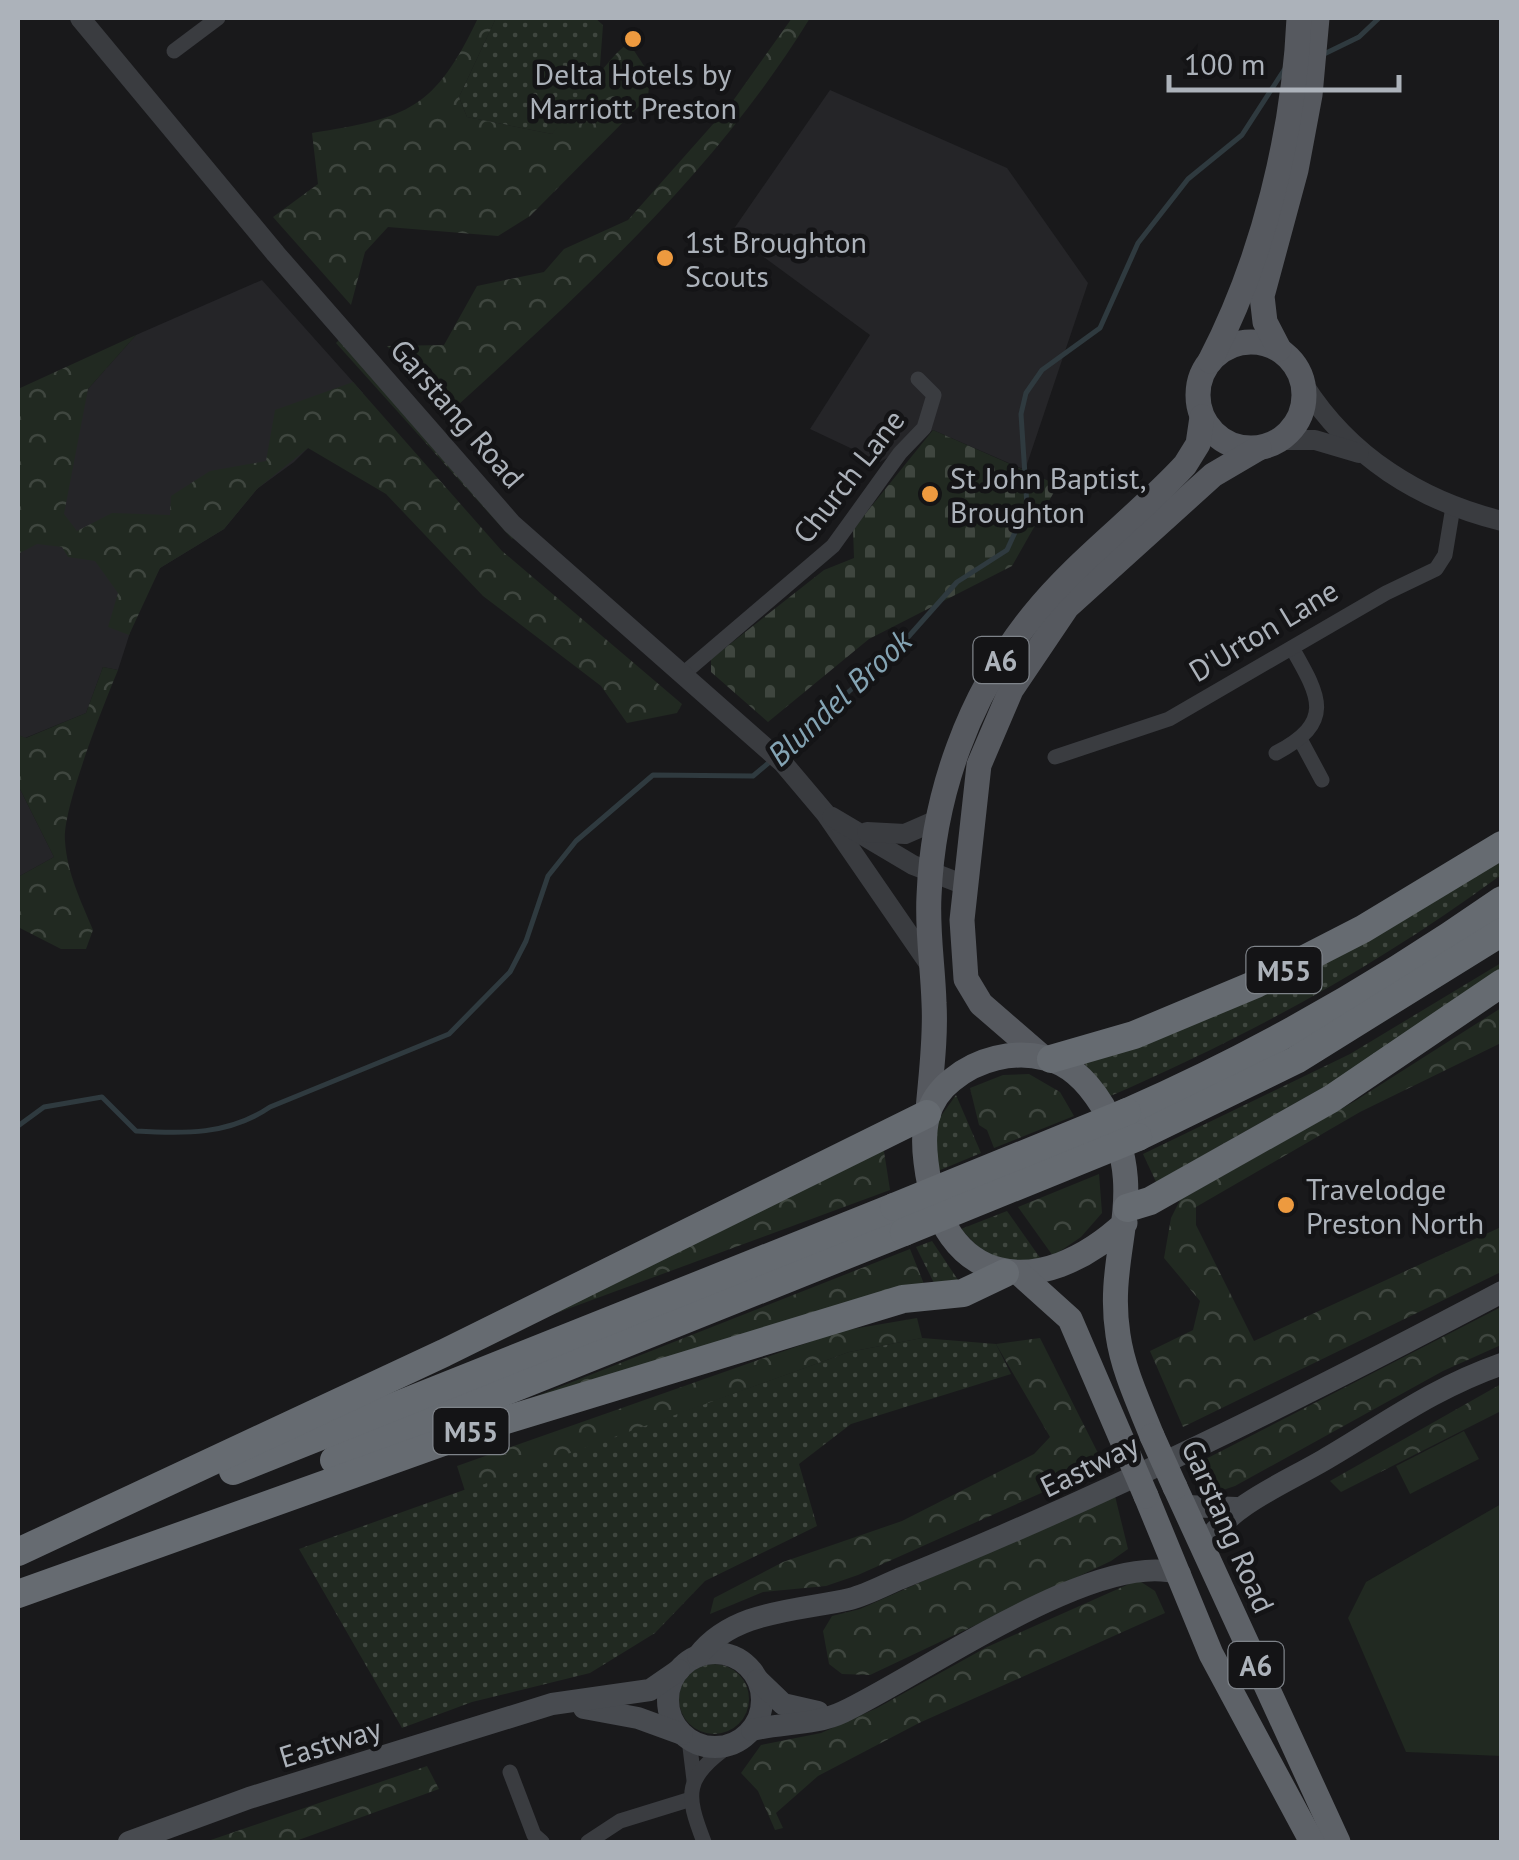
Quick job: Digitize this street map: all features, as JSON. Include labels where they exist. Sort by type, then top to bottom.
[{"type":"highway","name":"M55","points":[[1046,1058],[1134,1035],[1256,984],[1391,912],[1502,845]]},
{"type":"highway","name":"M55","points":[[1133,1124],[1396,972],[1502,900]]},
{"type":"highway","name":"M55","points":[[1296,1060],[1502,932]]},
{"type":"highway","name":"M55","points":[[18,1592],[899,1220],[1133,1124],[1368,1035],[1502,949]]},
{"type":"highway","points":[[1013,1273],[1071,1262],[1126,1216],[1330,1099],[1502,983]]},
{"type":"highway","points":[[927,1112],[948,1083],[978,1064],[1008,1056],[1046,1058]]},
{"type":"highway","name":"A6","points":[[1046,1058],[1082,1080],[1115,1130],[1127,1171],[1126,1216]]},
{"type":"highway","name":"M55","points":[[18,1554],[444,1353],[884,1138],[927,1112]]},
{"type":"highway","name":"A6","points":[[927,1112],[927,1170],[944,1227],[971,1260],[1013,1273]]},
{"type":"highway","name":"Garstang Road","points":[[1126,1216],[1115,1288],[1118,1335],[1152,1436],[1204,1544],[1306,1781],[1338,1842]]},
{"type":"highway","name":"M55","points":[[18,1554],[899,1220]]},
{"type":"highway","name":"M55","points":[[18,1592],[496,1423],[903,1299],[964,1293],[1013,1273]]},
{"type":"highway","name":"Garstang Road","points":[[1013,1273],[1070,1319],[1211,1654],[1312,1842]]},
{"type":"main road","name":"A6","points":[[927,1112],[934,1024],[931,871],[937,820],[969,720],[1010,647],[1056,588],[1185,465],[1198,444],[1202,417],[1197,394],[1250,264],[1288,116],[1296,55],[1310,21]]},
{"type":"main road","name":"A6","points":[[1304,385],[1295,364],[1279,349],[1266,322],[1262,296],[1296,170],[1310,95],[1310,21]]},
{"type":"main road","points":[[1210,361],[1234,344],[1250,342],[1279,349]]},
{"type":"main road","points":[[1202,417],[1225,442],[1270,444],[1301,416],[1304,385]]},
{"type":"main road","name":"A6","points":[[1046,1058],[981,1004],[966,979],[962,938],[965,886],[979,764],[1011,690],[1046,634],[1132,544],[1213,475],[1270,444]]},
{"type":"main road","name":"Eastway","points":[[128,1842],[249,1798],[552,1704],[637,1694],[656,1687],[710,1641],[730,1630],[798,1607],[853,1598],[1040,1522],[1307,1393],[1502,1292]]},
{"type":"main road","points":[[1204,1544],[1236,1508],[1326,1458],[1401,1409],[1502,1364]]},
{"type":"main road","points":[[1181,1496],[1236,1508]]},
{"type":"main road","points":[[841,1714],[783,1704],[725,1654],[688,1663],[668,1695],[670,1713],[686,1736],[714,1748],[730,1745],[752,1730],[841,1714],[954,1649],[1124,1572],[1150,1552],[1160,1529]]},
{"type":"main road","points":[[1124,1572],[1160,1568],[1180,1574]]},
{"type":"main road","name":"Eastway","points":[[755,1676],[747,1651],[751,1641],[768,1622],[798,1607]]},
{"type":"main road","points":[[752,1730],[762,1706],[755,1676]]},
{"type":"main road","name":"Eastway","points":[[552,1704],[638,1718],[686,1736]]},
{"type":"street","name":"Garstang Road","points":[[80,18],[464,472],[564,572],[776,756],[833,819],[932,968]]},
{"type":"street","points":[[174,51],[218,18]]},
{"type":"street","name":"Church Lane","points":[[683,674],[832,546],[900,453],[924,428],[934,395],[918,380]]},
{"type":"street","points":[[1304,385],[1361,454]]},
{"type":"street","points":[[1270,444],[1315,440],[1361,454],[1453,506],[1502,521]]},
{"type":"street","name":"D'Urton Lane","points":[[1055,757],[1169,719],[1436,569],[1445,555],[1453,506]]},
{"type":"street","points":[[1276,753],[1300,740],[1316,718],[1317,700],[1292,648]]},
{"type":"street","points":[[1300,740],[1322,780]]},
{"type":"street","name":"Garstang Road","points":[[833,819],[965,886]]},
{"type":"street","points":[[833,819],[896,836],[937,820]]},
{"type":"street","points":[[686,1736],[694,1780]]},
{"type":"street","points":[[704,1842],[688,1800],[694,1780],[709,1760],[730,1745]]},
{"type":"street","points":[[510,1772],[534,1836],[542,1842]]},
{"type":"street","points":[[588,1842],[620,1822],[688,1800]]},
{"type":"shaded area","points":[[830,90],[1007,168],[1088,283],[1025,470],[933,430],[880,462],[810,429],[870,335],[731,233]]},
{"type":"shaded area","points":[[262,280],[363,393],[294,462],[257,489],[224,529],[160,568],[136,614],[118,670],[103,667],[86,713],[25,738],[18,735],[18,528],[79,421],[88,389],[136,335]]},
{"type":"shaded area","points":[[18,785],[54,857],[18,877]]},
{"type":"green space","points":[[478,18],[496,18],[459,97],[467,117],[552,134],[602,70],[629,43],[650,75],[648,97],[530,216],[498,236],[388,227],[365,252],[351,305],[273,217],[318,184],[312,133],[372,122],[415,104],[447,72]]},
{"type":"green space","points":[[496,18],[595,18],[603,25],[599,79],[552,134],[467,117],[459,97]]},
{"type":"green space","points":[[792,18],[810,18],[732,129],[688,180],[595,277],[447,415],[387,346],[444,345],[477,286],[544,272],[564,249],[628,220],[730,105]]},
{"type":"green space","points":[[136,335],[88,389],[64,514],[77,531],[112,513],[170,515],[171,496],[210,471],[266,461],[275,410],[353,382],[502,551],[682,704],[677,713],[627,723],[601,686],[483,596],[386,494],[308,448],[257,489],[224,529],[160,568],[129,635],[108,627],[118,593],[95,561],[68,557],[62,547],[37,544],[18,554],[18,389]]},
{"type":"green space","points":[[339,340],[516,536],[512,539],[336,343]]},
{"type":"green space","points":[[933,430],[1058,485],[1012,566],[869,639],[768,722],[711,672],[711,659],[824,570],[854,558],[853,529]]},
{"type":"green space","points":[[103,667],[118,670],[77,782],[65,841],[72,876],[93,930],[86,949],[61,949],[18,927],[18,877],[54,857],[18,785],[18,735],[26,738],[86,713]]},
{"type":"green space","points":[[1501,856],[1501,875],[1408,939],[1311,997],[1160,1074],[1108,1097],[1078,1054]]},
{"type":"green space","points":[[1501,963],[1501,970],[1345,1075],[1156,1182],[1143,1154],[1350,1054]]},
{"type":"green space","points":[[1501,1008],[1501,1043],[1360,1112],[1196,1207],[1196,1225],[1254,1341],[1501,1227],[1501,1272],[1183,1427],[1150,1351],[1193,1330],[1200,1301],[1164,1258],[1171,1218],[1180,1200],[1355,1101]]},
{"type":"green space","points":[[1029,1074],[1060,1092],[1074,1116],[994,1148],[987,1130],[979,1125],[970,1088],[1003,1075]]},
{"type":"green space","points":[[956,1095],[981,1153],[938,1171],[933,1127]]},
{"type":"green space","points":[[883,1145],[890,1190],[516,1328]]},
{"type":"green space","points":[[1099,1174],[1102,1213],[1081,1237],[1053,1256],[1018,1207]]},
{"type":"green space","points":[[1007,1211],[1043,1262],[996,1266],[961,1229]]},
{"type":"green space","points":[[932,1241],[962,1286],[936,1287],[916,1247]]},
{"type":"green space","points":[[910,1249],[924,1284],[463,1425]]},
{"type":"green space","points":[[1501,1307],[1501,1345],[1443,1371],[1235,1486],[1217,1492],[1198,1463]]},
{"type":"green space","points":[[917,1318],[922,1338],[849,1352],[465,1491],[457,1466],[841,1331]]},
{"type":"green space","points":[[922,1338],[996,1344],[1011,1374],[851,1424],[799,1464],[817,1526],[705,1581],[655,1633],[590,1673],[472,1702],[402,1728],[299,1549],[849,1352]]},
{"type":"green space","points":[[1040,1338],[1104,1465],[858,1575],[826,1586],[763,1592],[710,1614],[714,1598],[783,1562],[902,1521],[1034,1454],[1050,1437],[996,1344]]},
{"type":"green space","points":[[1501,1384],[1501,1411],[1341,1492],[1330,1481]]},
{"type":"green space","points":[[1464,1431],[1479,1459],[1410,1494],[1396,1466]]},
{"type":"green space","points":[[1115,1496],[1128,1549],[1111,1561],[870,1675],[842,1674],[829,1664],[823,1631],[832,1616],[860,1609]]},
{"type":"green space","points":[[1501,1504],[1501,1756],[1406,1752],[1348,1618],[1366,1582]]},
{"type":"green space","points":[[1138,1580],[1155,1591],[1165,1613],[919,1723],[818,1776],[776,1813],[783,1828],[775,1830],[758,1791],[741,1773],[761,1745],[821,1733],[877,1708],[987,1647]]},
{"type":"green space","points":[[714,1664],[738,1675],[749,1699],[738,1723],[714,1734],[690,1723],[679,1699],[690,1675]]},
{"type":"green space","points":[[427,1766],[439,1789],[293,1842],[205,1842]]},
{"type":"waterway","points":[[1320,56],[1359,37],[1379,18]]},
{"type":"waterway","name":"Blundel Brook","points":[[780,753],[901,645],[957,582],[1007,550],[1027,506],[1021,414],[1026,393],[1042,370],[1100,328],[1138,243],[1188,179],[1242,135],[1286,67]]},
{"type":"waterway","name":"Blundel Brook","points":[[18,1126],[44,1107],[102,1097],[136,1131],[222,1128],[449,1034],[510,972],[526,941],[548,876],[576,841],[653,775],[753,776],[772,760]]},
{"type":"place","name":"Delta Hotels by Marriott Preston","points":[[633,39]]},
{"type":"place","name":"1st Broughton Scouts","points":[[665,258]]},
{"type":"place","name":"St John Baptist, Broughton","points":[[930,494]]},
{"type":"place","name":"Travelodge Preston North","points":[[1286,1205]]}]
